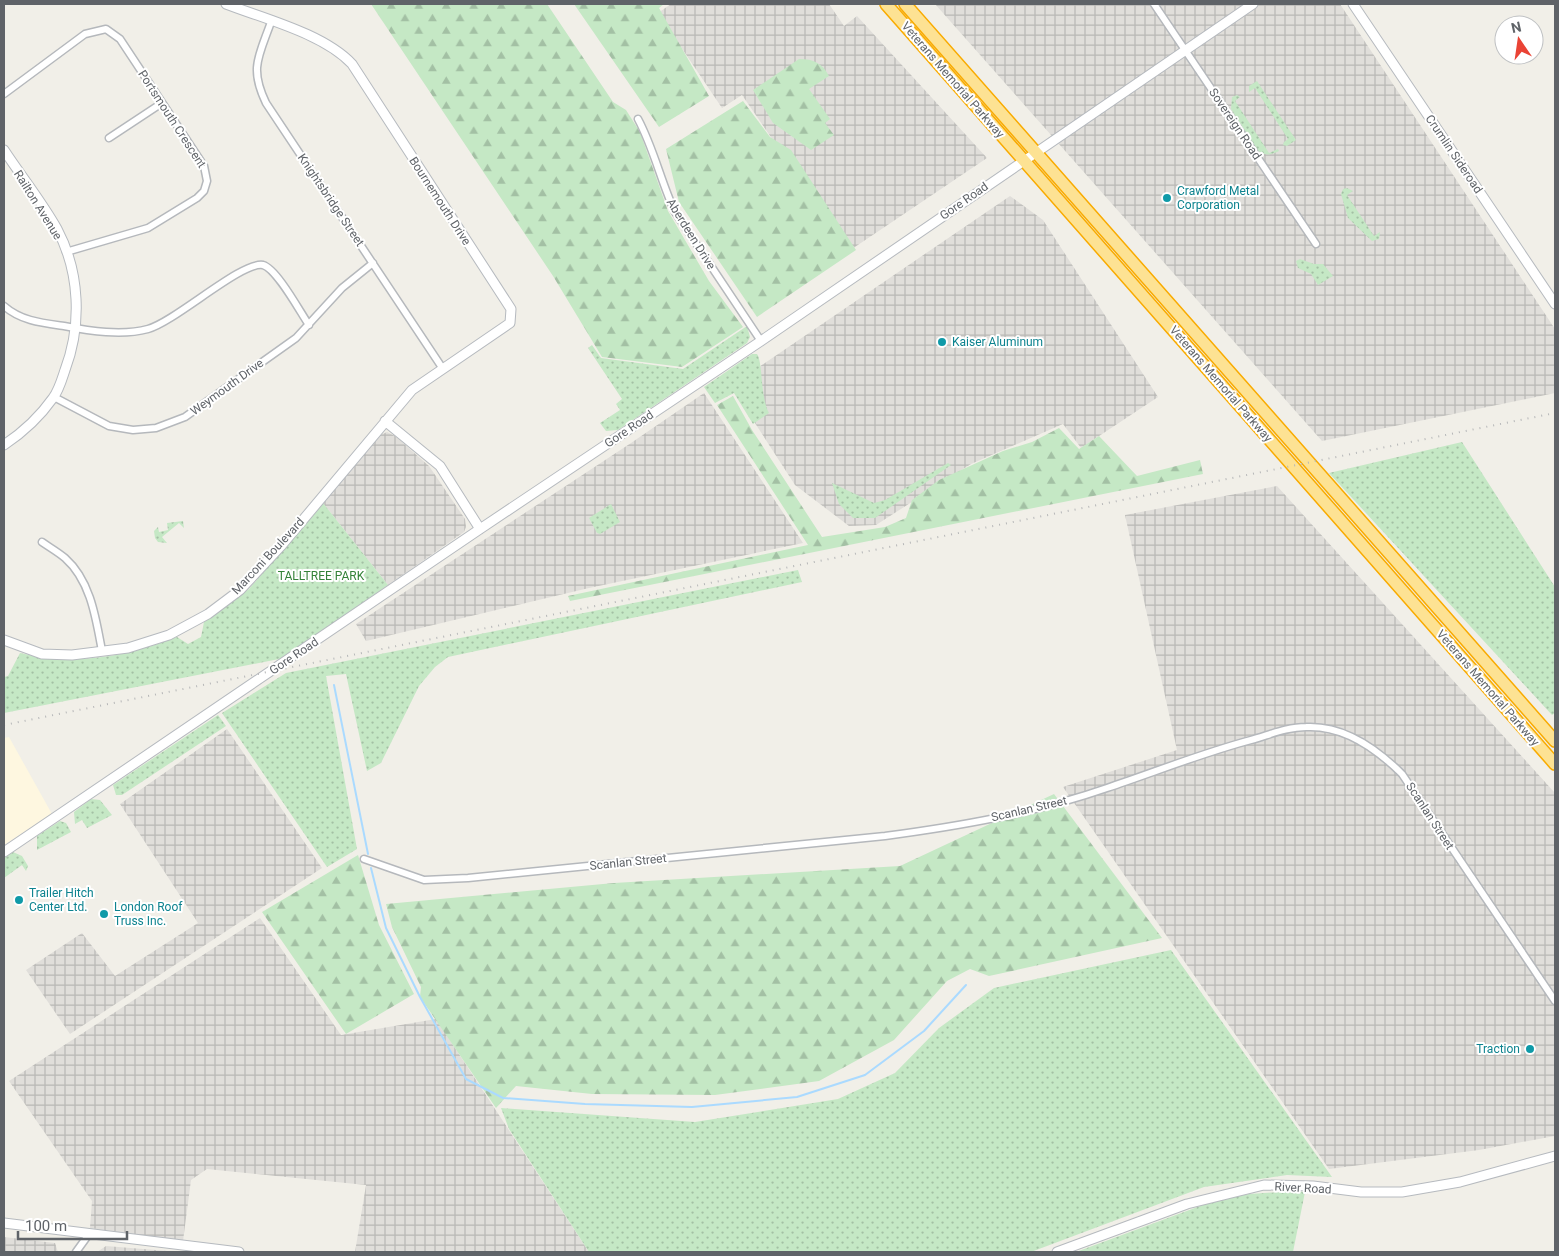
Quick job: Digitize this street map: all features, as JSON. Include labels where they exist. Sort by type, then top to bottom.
[{"type":"highway","name":"Veterans Memorial Parkway","points":[[886,4],[1555,764]]},
{"type":"highway","name":"Veterans Memorial Parkway","points":[[905,4],[1555,741]]},
{"type":"street","name":"Bournemouth Drive","points":[[226,4],[322,41],[340,51],[352,64],[511,309],[510,323],[505,328],[412,390],[385,421]]},
{"type":"street","name":"Sovereign Road","points":[[1154,4],[1316,244]]},
{"type":"street","name":"Gore Road","points":[[4,852],[761,341],[1253,4]]},
{"type":"street","name":"Crumlin Sideroad","points":[[1353,4],[1555,304]]},
{"type":"street","name":"Knightsbridge Street","points":[[271,22],[258,59],[256,82],[266,103],[442,369]]},
{"type":"street","name":"Portsmouth Crescent","points":[[4,94],[85,34],[106,29],[120,39],[204,166],[207,181],[204,191],[148,228],[66,252]]},
{"type":"street","points":[[109,138],[162,102]]},
{"type":"street","name":"Aberdeen Drive","points":[[638,120],[651,147],[675,212],[761,341]]},
{"type":"street","name":"Railton Avenue","points":[[4,150],[57,229],[66,252],[76,296],[74,347],[54,397],[38,415],[4,445]]},
{"type":"street","name":"Weymouth Drive","points":[[54,397],[109,426],[133,430],[156,428],[185,417],[296,338],[342,288],[373,264]]},
{"type":"street","points":[[4,306],[13,314],[33,321],[76,328],[122,332],[148,329],[173,317],[241,271],[255,265],[265,266],[274,272],[308,325]]},
{"type":"street","points":[[385,421],[440,466],[480,529]]},
{"type":"street","name":"Marconi Boulevard","points":[[4,640],[42,654],[72,655],[102,652],[128,648],[169,635],[208,614],[240,590],[280,546],[385,421]]},
{"type":"street","points":[[42,542],[65,558],[82,581],[93,605],[102,652]]},
{"type":"street","name":"Scanlan Street","points":[[364,859],[424,880],[468,878],[930,830],[1046,807],[1106,789],[1227,746],[1275,732],[1306,727],[1341,733],[1360,741],[1382,753],[1402,774],[1555,1001]]},
{"type":"street","name":"River Road","points":[[1057,1252],[1187,1204],[1264,1186],[1313,1186],[1361,1192],[1402,1192],[1460,1182],[1555,1156]]},
{"type":"street","points":[[4,1223],[239,1252]]},
{"type":"street","points":[[76,1252],[89,1234]]},
{"type":"shaded area","points":[[671,4],[829,4],[844,26],[857,16],[987,158],[849,251],[742,95],[722,108],[658,13]]},
{"type":"shaded area","points":[[935,4],[1340,4],[1555,329],[1555,393],[1322,441]]},
{"type":"shaded area","points":[[1010,196],[1043,220],[1158,397],[1081,448],[1063,424],[971,464],[876,525],[849,526],[795,485],[731,386]]},
{"type":"shaded area","points":[[704,393],[803,543],[589,588],[366,641],[356,624]]},
{"type":"shaded area","points":[[387,432],[395,436],[429,466],[465,519],[466,527],[464,532],[388,585],[323,503],[378,436]]},
{"type":"shaded area","points":[[1277,486],[1555,793],[1555,1136],[1479,1150],[1329,1169],[1063,787],[1177,750],[1125,515]]},
{"type":"shaded area","points":[[227,729],[322,868],[70,1034],[26,970],[82,933],[115,976],[198,923],[120,804]]},
{"type":"shaded area","points":[[9,737],[52,814],[4,845],[4,738]]},
{"type":"shaded area","points":[[260,918],[341,1035],[436,1019],[589,1252],[355,1252],[366,1185],[207,1169],[191,1180],[183,1241],[90,1228],[92,1201],[9,1081]]},
{"type":"shaded area","points":[[4,1237],[55,1243],[58,1252],[4,1252]]},
{"type":"shaded area","points":[[106,1246],[180,1252],[97,1252]]},
{"type":"green space","points":[[371,4],[547,4],[613,102],[626,110],[640,132],[668,211],[709,281],[743,327],[682,367],[602,357],[553,276]]},
{"type":"green space","points":[[574,4],[664,4],[659,8],[709,96],[659,127]]},
{"type":"green space","points":[[799,59],[817,63],[829,76],[809,89],[830,119],[825,123],[834,135],[811,150],[773,123],[753,90]]},
{"type":"green space","points":[[1257,81],[1296,140],[1287,146],[1283,145],[1288,139],[1255,88],[1249,92],[1249,86]]},
{"type":"green space","points":[[1237,95],[1240,97],[1235,101],[1269,153],[1278,149],[1279,151],[1268,154],[1264,154],[1258,151],[1231,109],[1232,97]]},
{"type":"green space","points":[[743,101],[770,137],[791,150],[856,250],[757,317],[679,202],[666,149]]},
{"type":"green space","points":[[1347,188],[1353,191],[1347,195],[1374,236],[1380,232],[1379,239],[1372,241],[1348,218],[1341,194],[1343,189]]},
{"type":"green space","points":[[1300,259],[1314,264],[1323,264],[1333,276],[1318,285],[1311,274],[1298,268],[1296,261]]},
{"type":"green space","points":[[747,326],[750,337],[747,343],[618,430],[606,431],[600,423],[620,410],[616,404],[622,399],[588,348],[592,345],[601,358],[683,369]]},
{"type":"green space","points":[[752,354],[757,354],[759,358],[764,398],[769,413],[753,424],[734,393],[715,403],[704,387]]},
{"type":"green space","points":[[733,396],[752,430],[822,537],[885,527],[906,518],[912,500],[939,480],[1003,451],[1032,442],[1059,428],[1079,449],[1099,436],[1137,476],[1200,460],[1203,474],[570,601],[568,596],[808,545],[717,405]]},
{"type":"green space","points":[[1462,442],[1555,587],[1555,713],[1552,715],[1329,473]]},
{"type":"green space","points":[[948,463],[951,465],[875,518],[853,518],[839,504],[832,483],[874,503],[885,500]]},
{"type":"green space","name":"TALLTREE PARK","points":[[323,503],[388,585],[284,658],[4,713],[4,677],[8,676],[20,653],[60,659],[80,659],[139,650],[177,637],[188,644],[201,637],[204,622],[249,589]]},
{"type":"green space","points":[[611,504],[620,522],[600,534],[597,533],[589,518]]},
{"type":"green space","points":[[183,521],[184,528],[179,523],[162,537],[167,543],[158,542],[155,538],[154,531],[158,527],[159,532],[168,530],[167,523]]},
{"type":"green space","points":[[798,570],[802,582],[448,657],[435,667],[419,686],[381,763],[367,771],[346,674],[326,676],[357,849],[327,867],[222,713],[286,673]]},
{"type":"green space","points":[[218,715],[226,726],[122,795],[116,795],[113,785]]},
{"type":"green space","points":[[1054,794],[1162,938],[989,976],[970,969],[947,981],[894,1040],[819,1081],[715,1095],[592,1094],[516,1086],[496,1108],[420,997],[421,987],[392,927],[386,904],[614,883],[900,866]]},
{"type":"green space","points":[[91,799],[100,800],[112,815],[87,828],[82,820],[75,824],[74,812]]},
{"type":"green space","points":[[60,821],[66,823],[71,832],[37,850],[37,836]]},
{"type":"green space","points":[[13,852],[22,856],[28,866],[26,871],[22,865],[4,878],[4,858]]},
{"type":"green space","points":[[358,855],[379,925],[414,994],[346,1034],[262,912]]},
{"type":"green space","points":[[1171,950],[1332,1177],[1287,1175],[1204,1187],[1031,1252],[589,1252],[509,1129],[501,1108],[695,1122],[838,1099],[895,1073],[939,1028],[994,988]]},
{"type":"green space","points":[[1305,1192],[1293,1252],[1076,1252],[1211,1202],[1249,1194]]},
{"type":"waterway","points":[[334,685],[368,854]]},
{"type":"waterway","points":[[371,868],[386,928],[420,997],[466,1079],[503,1098],[585,1104],[692,1107],[797,1097],[865,1075],[924,1031],[966,985]]},
{"type":"railway","points":[[4,725],[1555,413]]},
{"type":"place","name":"Crawford Metal Corporation","points":[[1167,198]]},
{"type":"place","name":"Kaiser Aluminum","points":[[942,342]]},
{"type":"place","name":"Trailer Hitch Center Ltd.","points":[[19,900]]},
{"type":"place","name":"London Roof Truss Inc.","points":[[104,914]]},
{"type":"place","name":"Traction","points":[[1530,1049]]}]
